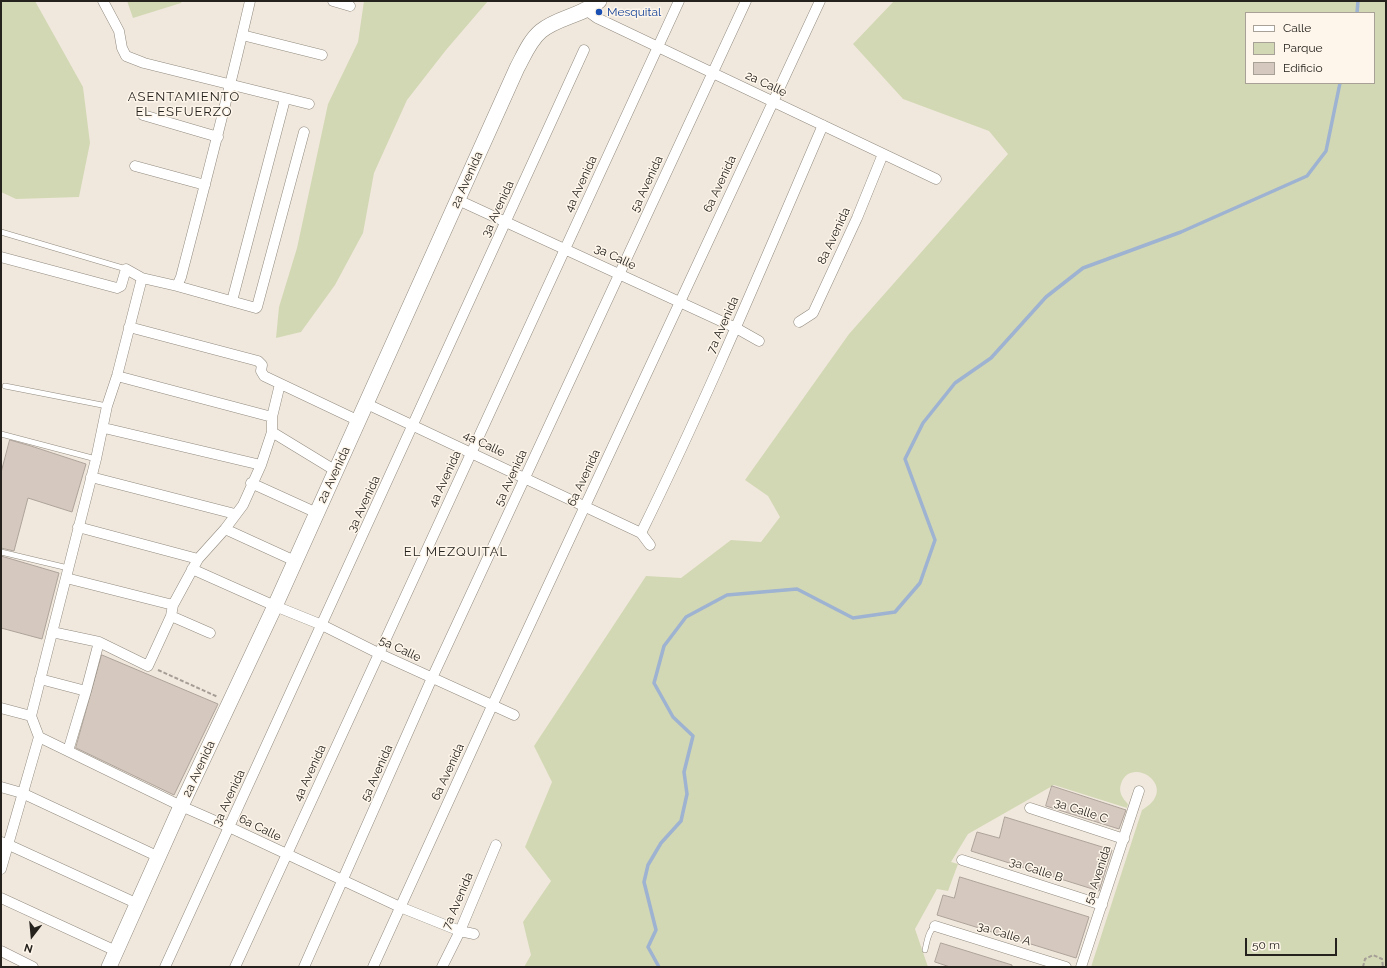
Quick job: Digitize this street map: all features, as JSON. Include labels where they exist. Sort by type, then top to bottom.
[{"type":"main road","name":"2a Avenida","points":[[109,967],[181,806],[360,421],[517,68],[532,41],[544,28],[586,10],[599,1]]},
{"type":"street","points":[[103,1],[120,31],[122,48],[126,56],[144,63],[309,104]]},
{"type":"street","points":[[176,286],[181,277],[218,137],[229,85],[250,1]]},
{"type":"street","points":[[333,1],[350,6]]},
{"type":"street","name":"4a Avenida","points":[[235,967],[679,1]]},
{"type":"street","name":"5a Avenida","points":[[304,967],[432,678],[746,1]]},
{"type":"street","name":"6a Avenida","points":[[373,967],[492,706],[820,1]]},
{"type":"street","name":"2a Calle","points":[[586,10],[597,18],[936,179]]},
{"type":"street","points":[[242,35],[322,55]]},
{"type":"street","name":"3a Avenida","points":[[165,967],[414,425],[584,50]]},
{"type":"street","points":[[232,301],[285,99]]},
{"type":"street","points":[[143,115],[218,137]]},
{"type":"street","name":"7a Avenida","points":[[641,533],[736,328],[823,125]]},
{"type":"street","points":[[1,257],[117,288],[121,286],[126,269],[142,278],[254,308],[257,307],[304,132]]},
{"type":"street","name":"8a Avenida","points":[[799,322],[813,313],[857,218],[883,154]]},
{"type":"street","points":[[136,166],[205,185]]},
{"type":"street","name":"3a Calle","points":[[458,200],[620,274],[759,340]]},
{"type":"street","points":[[1,869],[5,843],[39,736],[31,716],[104,428],[107,406],[117,376],[142,278]]},
{"type":"street","points":[[129,327],[258,361],[262,364],[261,371],[264,376],[360,421]]},
{"type":"street","points":[[117,376],[272,417]]},
{"type":"street","points":[[52,632],[99,642],[148,666],[171,616],[173,605],[198,558],[226,529],[242,505],[261,465],[272,432],[272,417],[280,384]]},
{"type":"street","name":"4a Calle","points":[[367,404],[472,452],[641,533],[650,545]]},
{"type":"street","points":[[104,428],[261,465]]},
{"type":"street","points":[[272,432],[336,471]]},
{"type":"street","points":[[91,477],[235,514]]},
{"type":"street","points":[[252,483],[317,513]]},
{"type":"street","points":[[78,528],[198,558]]},
{"type":"street","points":[[226,529],[295,561]]},
{"type":"street","name":"5a Calle","points":[[192,569],[322,625],[380,654],[514,715]]},
{"type":"street","points":[[66,578],[173,605]]},
{"type":"street","points":[[171,616],[210,633]]},
{"type":"street","points":[[68,751],[99,642]]},
{"type":"street","points":[[40,679],[86,691]]},
{"type":"street","points":[[1,708],[31,716]]},
{"type":"street","name":"6a Calle","points":[[39,736],[181,806],[230,827],[400,907],[460,931],[474,934]]},
{"type":"street","points":[[1,787],[22,793],[159,857]]},
{"type":"street","name":"5a Avenida","points":[[1081,967],[1139,791]]},
{"type":"street","name":"3a Calle C","points":[[1030,808],[1124,839]]},
{"type":"street","points":[[5,843],[138,904]]},
{"type":"street","name":"7a Avenida","points":[[442,967],[460,931],[496,845]]},
{"type":"street","name":"3a Calle B","points":[[962,860],[1102,905]]},
{"type":"street","points":[[1,898],[116,951]]},
{"type":"street","name":"3a Calle A","points":[[935,926],[1066,967]]},
{"type":"street","points":[[1,951],[33,967]]},
{"type":"lane","points":[[1,232],[126,269]]},
{"type":"lane","points":[[5,386],[107,406]]},
{"type":"lane","points":[[1,434],[96,459]]},
{"type":"lane","points":[[1,552],[68,568]]},
{"type":"lane","points":[[924,950],[929,933],[932,927],[935,926]]},
{"type":"path","points":[[148,666],[230,703]]},
{"type":"path","points":[[1364,967],[1365,959],[1373,955],[1382,959],[1383,967]]},
{"type":"path","points":[[1332,967],[1339,967]]},
{"type":"green space","points":[[1,1],[35,1],[83,87],[90,143],[79,197],[16,199],[1,192]]},
{"type":"green space","points":[[127,1],[182,1],[181,3],[133,18]]},
{"type":"green space","points":[[364,1],[488,1],[446,50],[407,100],[374,173],[363,233],[335,285],[301,332],[276,338],[279,307],[297,248],[328,104],[358,42]]},
{"type":"green space","points":[[894,1],[1386,1],[1386,967],[1091,967],[1142,810],[1153,801],[1157,792],[1155,784],[1150,777],[1142,773],[1134,772],[1126,776],[1120,787],[1124,800],[1128,804],[1127,808],[1054,785],[968,834],[951,862],[958,864],[948,891],[937,889],[915,929],[928,967],[524,967],[531,955],[523,922],[551,881],[525,847],[552,782],[534,746],[646,576],[681,578],[731,540],[761,542],[780,517],[768,496],[745,480],[849,334],[1008,154],[989,131],[903,99],[853,44]]},
{"type":"building","points":[[10,440],[86,464],[72,512],[28,498],[14,551],[1,548],[1,473]]},
{"type":"building","points":[[1,556],[59,573],[42,639],[1,628]]},
{"type":"building","points":[[102,655],[218,704],[174,795],[76,748]]},
{"type":"building","points":[[1052,786],[1126,810],[1119,829],[1046,806]]},
{"type":"building","points":[[1005,817],[1112,850],[1099,891],[971,851],[977,832],[999,838]]},
{"type":"building","points":[[960,877],[1089,917],[1076,958],[937,915],[943,895],[954,898]]},
{"type":"building","points":[[941,943],[1012,965],[1012,967],[950,967],[935,962]]},
{"type":"waterway","points":[[1357,12],[1358,1]]},
{"type":"waterway","points":[[659,967],[648,947],[656,930],[644,882],[648,865],[661,843],[681,821],[687,794],[684,772],[693,736],[673,717],[654,683],[664,646],[686,617],[727,595],[797,589],[853,618],[895,612],[920,583],[935,540],[905,459],[923,423],[955,383],[991,358],[1046,297],[1083,268],[1181,232],[1307,176],[1326,151],[1340,84]]},
{"type":"place","name":"Mesquital","points":[[599,12]]},
{"type":"district","name":"ASENTAMIENTO EL ESFUERZO","points":[[184,104]]},
{"type":"district","name":"EL MEZQUITAL","points":[[456,552]]}]
